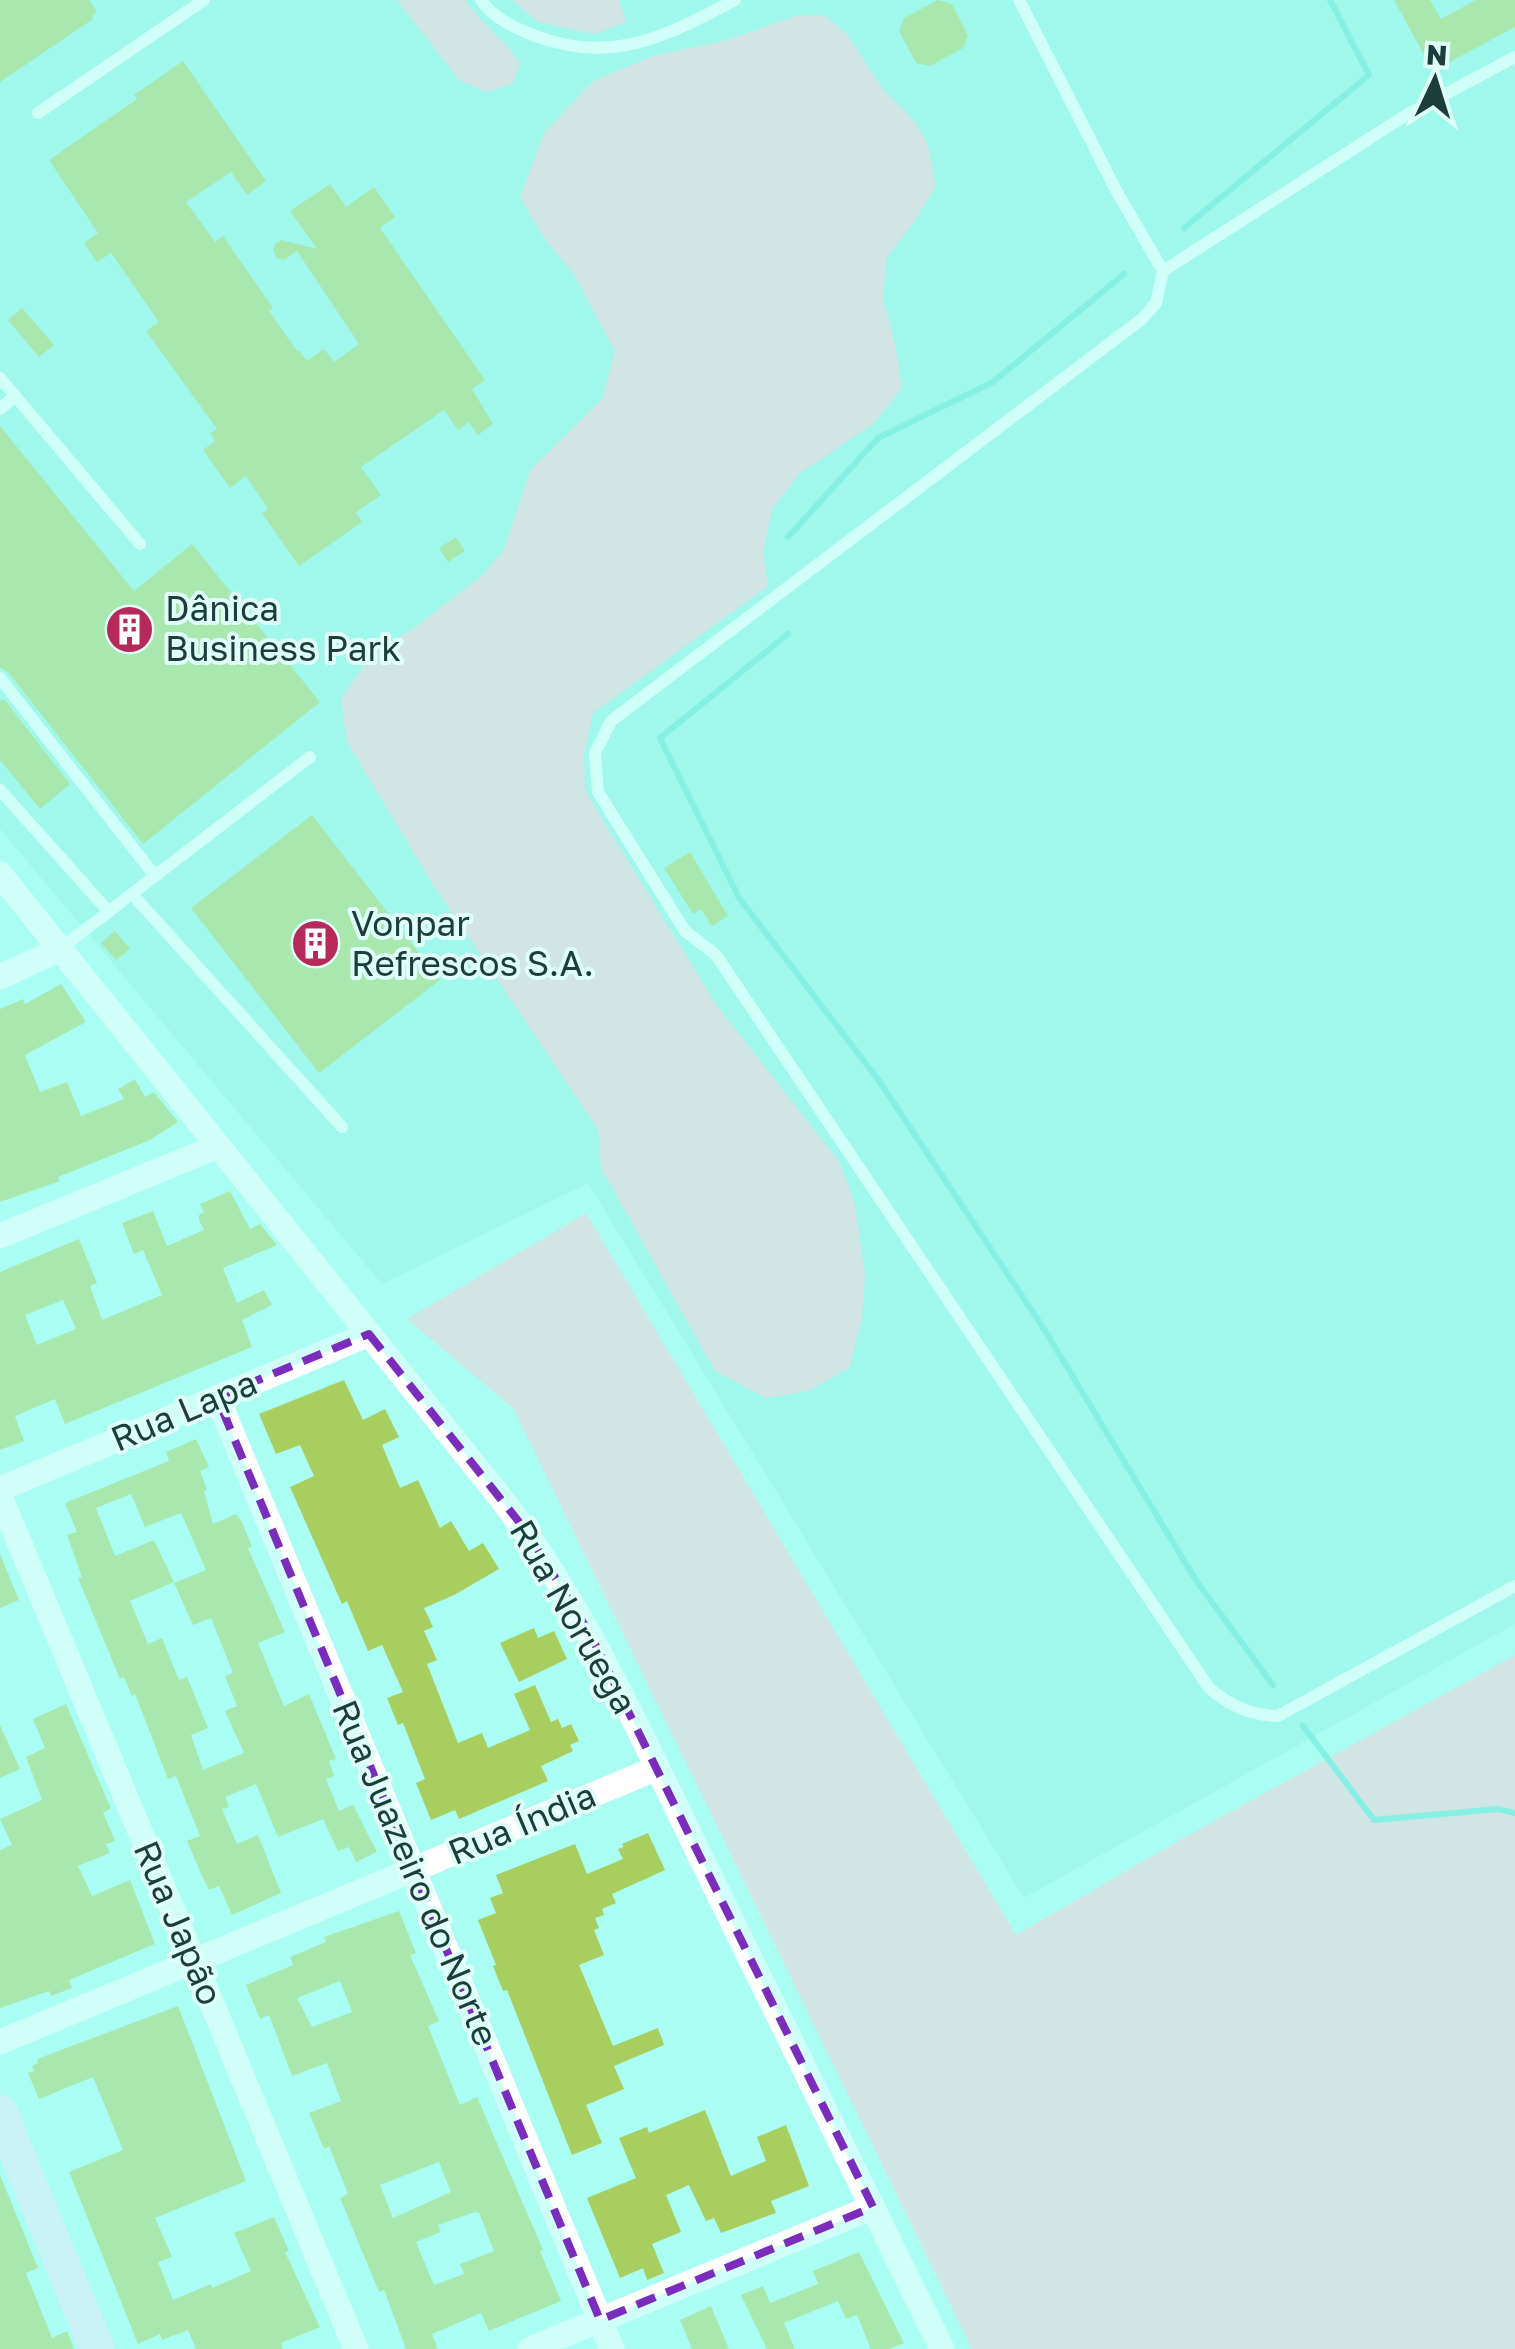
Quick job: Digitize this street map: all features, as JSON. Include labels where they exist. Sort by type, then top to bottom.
[{"type":"street","name":"Rua Noruega","points":[[0,874],[500,1497],[549,1564],[590,1634],[942,2349]]},
{"type":"street","points":[[0,977],[60,950]]},
{"type":"street","points":[[0,1236],[218,1146]]},
{"type":"street","name":"Rua Lapa","points":[[0,1488],[369,1334]]},
{"type":"street","name":"Rua Juazeiro do Norte","points":[[218,1397],[612,2349]]},
{"type":"street","name":"Rua Japão","points":[[0,1496],[356,2349]]},
{"type":"street","name":"Rua Índia","points":[[0,2042],[657,1768]]},
{"type":"street","points":[[0,2112],[98,2349]]},
{"type":"street","points":[[530,2349],[873,2208]]},
{"type":"lane","points":[[38,113],[204,0]]},
{"type":"lane","points":[[482,0],[488,10],[522,31],[558,43],[598,48],[660,38],[734,0]]},
{"type":"lane","points":[[1020,0],[1116,192],[1163,271],[1156,303],[1142,319],[611,721],[595,753],[598,792],[685,931],[716,955],[1209,1688],[1242,1710],[1278,1716],[1515,1586]]},
{"type":"lane","points":[[1163,271],[1406,115],[1515,57]]},
{"type":"lane","points":[[0,378],[140,544]]},
{"type":"lane","points":[[0,409],[16,396]]},
{"type":"lane","points":[[0,678],[155,876]]},
{"type":"lane","points":[[60,950],[310,757]]},
{"type":"lane","points":[[0,790],[109,912]]},
{"type":"lane","points":[[132,894],[342,1128]]},
{"type":"highlighted area","points":[[369,1334],[527,1532],[590,1634],[873,2207],[600,2320],[217,1397]]},
{"type":"shaded area","points":[[0,0],[1515,0],[1515,1624],[1024,1898],[588,1183],[382,1284],[0,829]]},
{"type":"shaded area","points":[[397,0],[465,0],[520,63],[512,84],[487,92],[459,80]]},
{"type":"shaded area","points":[[512,0],[619,0],[626,22],[594,34],[538,22]]},
{"type":"shaded area","points":[[799,15],[824,15],[847,34],[883,89],[914,121],[927,142],[936,185],[887,257],[883,300],[902,388],[874,423],[799,474],[772,509],[763,553],[768,586],[593,713],[584,755],[585,791],[717,1006],[838,1160],[854,1200],[865,1274],[862,1319],[849,1368],[808,1391],[766,1398],[715,1371],[601,1168],[598,1129],[432,883],[347,742],[341,698],[373,652],[411,630],[483,575],[504,549],[530,470],[602,399],[615,351],[573,273],[544,238],[520,197],[544,133],[593,81],[655,55],[724,41]]},
{"type":"shaded area","points":[[586,1213],[1016,1935],[1515,1655],[1515,2349],[972,2349],[513,1408],[407,1319]]},
{"type":"building","points":[[0,0],[89,0],[97,12],[93,19],[0,82]]},
{"type":"building","points":[[938,0],[952,4],[968,35],[963,48],[930,66],[916,63],[899,31],[904,18]]},
{"type":"building","points":[[1394,0],[1430,0],[1441,19],[1476,0],[1515,0],[1515,27],[1433,71]]},
{"type":"building","points":[[183,61],[266,181],[247,195],[231,172],[186,202],[215,242],[223,236],[273,308],[269,311],[297,351],[307,361],[324,349],[334,362],[359,344],[297,251],[284,260],[273,251],[281,240],[317,249],[290,211],[330,184],[346,207],[374,187],[395,217],[380,228],[485,380],[472,389],[493,424],[478,435],[469,422],[458,430],[444,410],[361,467],[381,495],[356,512],[362,522],[299,566],[262,513],[268,509],[246,476],[230,488],[203,450],[215,441],[210,433],[217,429],[146,331],[159,322],[111,253],[97,262],[84,243],[98,233],[49,160],[137,99],[134,95]]},
{"type":"building","points":[[22,308],[54,345],[39,357],[8,320]]},
{"type":"building","name":"Dânica Business Park","points":[[0,426],[134,591],[192,544],[320,702],[143,844],[8,672],[0,668]]},
{"type":"building","points":[[456,537],[465,551],[448,562],[439,548]]},
{"type":"building","points":[[4,699],[70,784],[40,809],[0,760],[0,702]]},
{"type":"building","name":"Vonpar Refrescos S.A.","points":[[312,815],[440,980],[319,1073],[191,908]]},
{"type":"building","points":[[690,852],[728,916],[712,926],[701,909],[693,914],[664,868]]},
{"type":"building","points":[[115,931],[130,949],[116,960],[101,943]]},
{"type":"building","points":[[61,984],[86,1022],[25,1055],[40,1092],[67,1082],[81,1116],[124,1099],[118,1089],[135,1079],[145,1097],[154,1092],[178,1122],[150,1140],[58,1177],[60,1181],[0,1202],[0,1009],[23,999],[25,1004]]},
{"type":"building","points":[[230,1191],[250,1229],[260,1224],[277,1245],[223,1268],[237,1303],[264,1290],[272,1305],[242,1320],[252,1347],[65,1424],[55,1399],[15,1416],[24,1441],[0,1450],[0,1272],[79,1239],[97,1283],[90,1286],[102,1320],[162,1295],[143,1250],[134,1254],[122,1223],[153,1211],[167,1246],[204,1230],[199,1220],[204,1212],[200,1204]],"holes":[[[63,1300],[76,1329],[37,1345],[25,1315]]]},
{"type":"building","points":[[344,1380],[363,1420],[385,1409],[399,1437],[382,1445],[400,1488],[418,1480],[440,1528],[451,1521],[469,1551],[483,1543],[499,1569],[424,1608],[433,1627],[424,1631],[437,1660],[427,1664],[458,1743],[482,1733],[488,1748],[530,1730],[514,1694],[535,1685],[551,1722],[558,1719],[562,1728],[571,1724],[579,1741],[570,1745],[573,1751],[541,1766],[548,1781],[459,1819],[455,1810],[431,1820],[416,1783],[425,1779],[403,1723],[398,1725],[387,1698],[403,1692],[382,1645],[368,1651],[347,1601],[342,1604],[290,1487],[314,1476],[300,1445],[276,1454],[259,1414]]},
{"type":"building","points":[[196,1439],[209,1467],[200,1471],[213,1524],[236,1514],[242,1522],[252,1547],[248,1548],[285,1632],[258,1643],[284,1706],[309,1694],[336,1759],[329,1761],[334,1776],[326,1779],[339,1811],[353,1805],[377,1852],[356,1862],[349,1847],[338,1851],[323,1819],[278,1837],[256,1784],[225,1797],[229,1807],[222,1809],[237,1844],[258,1835],[281,1893],[232,1915],[219,1886],[209,1890],[187,1841],[200,1836],[176,1776],[168,1779],[135,1694],[132,1696],[124,1677],[120,1679],[78,1578],[82,1577],[67,1535],[77,1532],[65,1503],[169,1461],[166,1452]],"holes":[[[131,1494],[145,1527],[181,1513],[206,1570],[174,1583],[193,1625],[211,1618],[233,1673],[225,1676],[237,1706],[225,1711],[244,1753],[203,1770],[191,1735],[208,1728],[187,1677],[179,1680],[162,1638],[148,1644],[130,1601],[174,1582],[154,1540],[115,1556],[96,1508]]]},
{"type":"building","points":[[0,1554],[19,1600],[0,1608]]},
{"type":"building","points":[[534,1628],[538,1638],[554,1631],[567,1659],[519,1682],[500,1643]]},
{"type":"building","points":[[66,1704],[111,1809],[103,1812],[115,1841],[106,1844],[110,1853],[78,1866],[92,1896],[130,1880],[155,1944],[69,1980],[72,1988],[51,1996],[49,1991],[0,2008],[0,1850],[12,1845],[0,1819],[42,1800],[26,1757],[45,1748],[33,1719]]},
{"type":"building","points":[[0,1725],[20,1769],[0,1778]]},
{"type":"building","points":[[648,1833],[665,1870],[612,1894],[616,1903],[602,1909],[604,1915],[595,1918],[599,1928],[594,1930],[604,1955],[579,1965],[613,2046],[658,2028],[664,2045],[614,2066],[624,2089],[586,2105],[602,2143],[572,2155],[507,1990],[503,1991],[493,1966],[496,1965],[478,1920],[496,1913],[490,1898],[503,1893],[496,1875],[575,1844],[587,1874],[623,1859],[618,1849],[624,1847],[622,1844]]},
{"type":"building","points":[[399,1911],[416,1953],[410,1955],[439,2021],[428,2026],[460,2105],[477,2097],[561,2301],[489,2331],[481,2313],[432,2334],[438,2349],[406,2349],[384,2290],[379,2292],[340,2198],[348,2194],[329,2146],[324,2149],[309,2113],[341,2101],[327,2063],[292,2076],[269,2015],[260,2019],[246,1985],[293,1965],[290,1957],[326,1942],[324,1937]],"holes":[[[340,1981],[352,2012],[312,2027],[297,1998]],[[439,2162],[451,2192],[393,2218],[380,2185]],[[479,2213],[494,2251],[460,2264],[464,2274],[434,2285],[416,2242],[441,2232],[438,2225]]]},
{"type":"building","points":[[178,2006],[246,2181],[155,2218],[172,2257],[158,2262],[173,2300],[211,2284],[212,2288],[251,2271],[234,2233],[274,2217],[289,2251],[285,2252],[320,2327],[281,2343],[283,2349],[196,2349],[188,2330],[162,2340],[160,2334],[138,2344],[69,2172],[123,2150],[93,2077],[39,2099],[28,2073],[34,2071],[32,2066],[38,2063],[37,2059]]},
{"type":"building","points":[[705,2110],[731,2176],[766,2161],[757,2137],[786,2125],[809,2186],[771,2201],[776,2213],[721,2233],[714,2218],[706,2221],[689,2185],[666,2195],[681,2232],[652,2244],[664,2273],[647,2280],[643,2268],[620,2278],[587,2198],[636,2178],[619,2138],[647,2127],[649,2133]]},
{"type":"building","points":[[0,2175],[38,2268],[26,2273],[52,2338],[67,2331],[74,2349],[0,2349]]},
{"type":"building","points":[[859,2252],[904,2343],[889,2349],[871,2349],[857,2315],[846,2319],[838,2301],[784,2323],[795,2349],[767,2349],[741,2295],[763,2286],[770,2303],[818,2284],[813,2271]]},
{"type":"building","points":[[711,2306],[729,2349],[692,2349],[680,2320]]},
{"type":"waterway","points":[[1184,228],[1369,75],[1330,0]]},
{"type":"waterway","points":[[788,537],[878,438],[993,382],[1124,274]]},
{"type":"waterway","points":[[788,634],[660,738],[739,898],[877,1078],[1044,1329],[1197,1582],[1273,1685]]},
{"type":"waterway","points":[[1303,1726],[1374,1820],[1498,1809],[1515,1813]]},
{"type":"place","name":"Dânica Business Park","points":[[130,629]]},
{"type":"place","name":"Vonpar Refrescos S.A.","points":[[316,944]]}]
